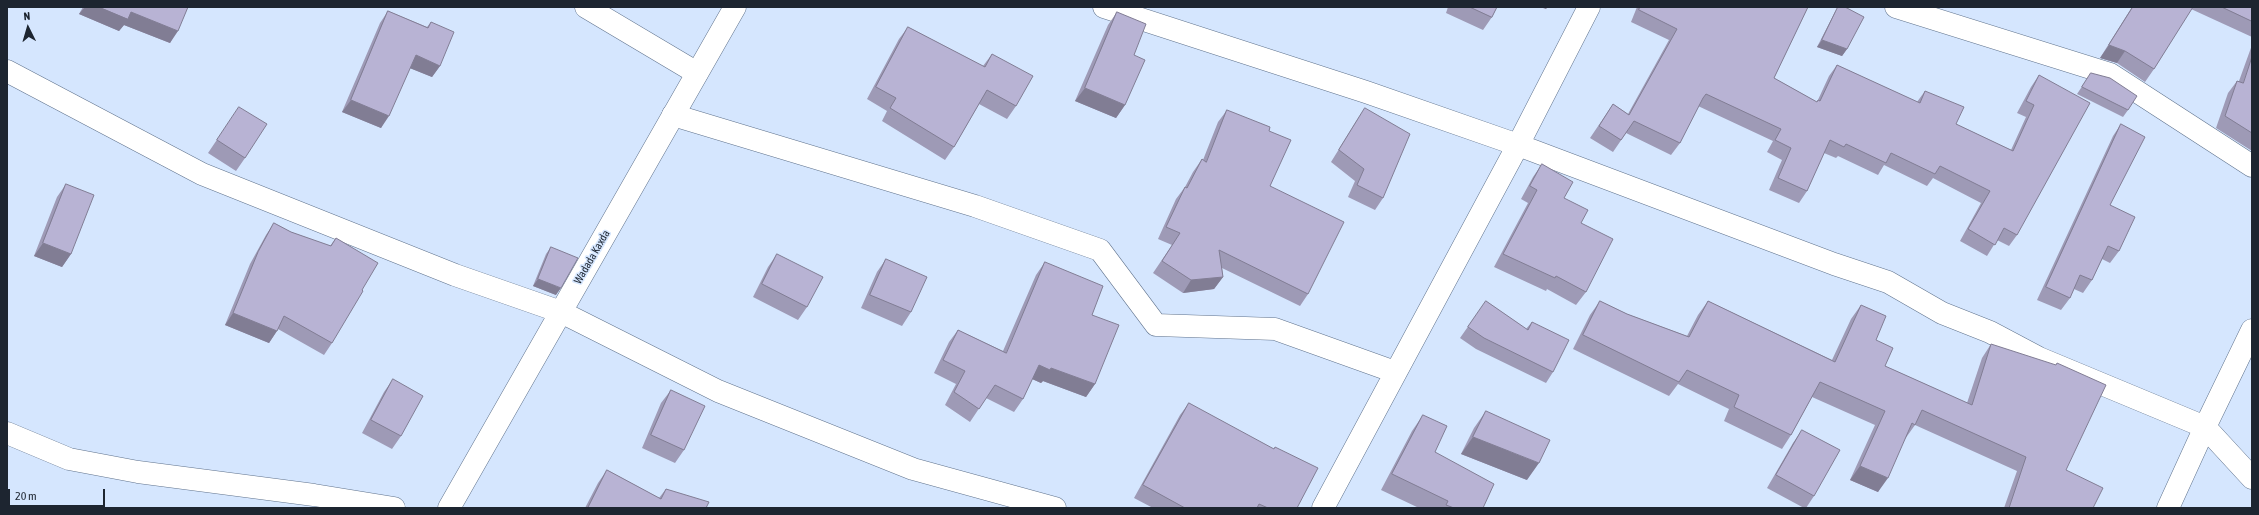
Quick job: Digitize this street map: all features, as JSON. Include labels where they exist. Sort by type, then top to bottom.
[{"type":"street","points":[[586,7],[697,73]]},
{"type":"street","name":"Wadada Kaxda","points":[[449,508],[735,7]]},
{"type":"street","points":[[1104,7],[1366,92],[1518,145],[1834,264],[1888,282],[1942,313],[1990,332],[2039,358],[2205,427],[2252,478]]},
{"type":"street","points":[[1322,508],[1518,145],[1589,7]]},
{"type":"street","points":[[1896,7],[2110,74],[2252,166]]},
{"type":"street","points":[[7,70],[202,174],[455,275],[561,312],[718,391],[899,463],[1055,508]]},
{"type":"street","points":[[673,115],[974,206],[1100,250],[1156,325],[1275,329],[1395,372]]},
{"type":"street","points":[[2168,508],[2252,330]]},
{"type":"street","points":[[7,433],[69,459],[138,472],[314,495],[394,508]]},
{"type":"building","points":[[99,7],[188,7],[178,31],[131,12],[128,19]]},
{"type":"building","points":[[1470,7],[1497,7],[1492,17]]},
{"type":"building","points":[[1640,7],[1808,7],[1774,78],[1817,102],[1818,100],[1820,101],[1837,65],[1920,103],[1925,91],[1964,107],[1956,124],[2013,151],[2034,105],[2026,101],[2039,75],[2090,103],[2017,235],[2004,228],[1995,245],[1968,229],[1990,191],[1940,166],[1935,174],[1891,153],[1886,163],[1846,144],[1844,147],[1830,140],[1807,191],[1778,178],[1791,148],[1775,140],[1781,129],[1706,94],[1680,143],[1634,121],[1621,140],[1599,126],[1613,104],[1629,115],[1677,29],[1639,10]]},
{"type":"building","points":[[1838,7],[1845,7],[1864,17],[1847,49],[1822,40]]},
{"type":"building","points":[[2133,7],[2193,7],[2154,69],[2125,51],[2109,45]]},
{"type":"building","points":[[2222,7],[2252,7],[2252,21]]},
{"type":"building","points":[[388,11],[428,28],[431,22],[454,32],[440,66],[416,55],[389,116],[351,100]]},
{"type":"building","points":[[1117,12],[1146,24],[1134,55],[1145,60],[1125,105],[1085,88]]},
{"type":"building","points":[[908,27],[985,67],[992,54],[1033,76],[1016,106],[987,90],[954,147],[890,108],[896,98],[876,87]]},
{"type":"building","points":[[2252,57],[2252,133],[2225,116],[2237,81],[2243,83]]},
{"type":"building","points":[[2091,73],[2110,78],[2137,96],[2128,110],[2082,87]]},
{"type":"building","points":[[239,107],[267,124],[245,158],[217,140]]},
{"type":"building","points":[[1365,108],[1410,134],[1383,198],[1357,185],[1364,169],[1339,150]]},
{"type":"building","points":[[1227,110],[1270,127],[1269,131],[1291,140],[1270,186],[1344,222],[1308,294],[1219,250],[1223,277],[1191,280],[1162,261],[1180,233],[1166,227],[1185,187],[1187,188],[1202,159],[1206,162]]},
{"type":"building","points":[[2121,124],[2145,137],[2110,205],[2135,217],[2119,251],[2108,246],[2092,280],[2080,275],[2070,298],[2046,287]]},
{"type":"building","points":[[1542,164],[1573,182],[1564,198],[1588,210],[1581,223],[1613,239],[1586,292],[1556,276],[1555,278],[1503,254],[1537,190],[1530,186]]},
{"type":"building","points":[[66,184],[94,195],[71,254],[43,243]]},
{"type":"building","points":[[274,223],[291,232],[331,246],[336,238],[378,263],[332,343],[284,316],[277,331],[233,313],[258,252]]},
{"type":"building","points":[[551,247],[578,258],[561,288],[538,279]]},
{"type":"building","points":[[777,254],[823,277],[807,307],[762,284]]},
{"type":"building","points":[[886,259],[927,277],[911,312],[870,295]]},
{"type":"building","points":[[1045,262],[1103,286],[1092,315],[1119,325],[1095,384],[1051,368],[1050,370],[1039,365],[1023,399],[995,385],[979,409],[954,392],[965,371],[943,360],[958,330],[1006,353]]},
{"type":"building","points":[[1486,301],[1528,330],[1532,322],[1569,340],[1553,372],[1484,338],[1468,327]]},
{"type":"building","points":[[1600,301],[1627,314],[1689,337],[1708,301],[1835,362],[1861,305],[1886,316],[1876,340],[1893,348],[1885,366],[1972,405],[1991,344],[2056,365],[2057,363],[2106,385],[2066,470],[2103,488],[2093,508],[2009,508],[2026,457],[1922,410],[1915,425],[1912,423],[1888,478],[1860,466],[1885,411],[1820,382],[1791,435],[1734,407],[1739,395],[1687,370],[1679,382],[1583,335]]},
{"type":"building","points":[[393,379],[423,396],[401,436],[371,420]]},
{"type":"building","points":[[671,390],[705,406],[684,450],[651,435]]},
{"type":"building","points":[[1189,403],[1274,449],[1275,447],[1318,468],[1297,508],[1268,508],[1259,504],[1257,508],[1185,508],[1143,485]]},
{"type":"building","points":[[1486,411],[1550,440],[1539,463],[1473,437]]},
{"type":"building","points":[[1423,415],[1447,426],[1435,452],[1494,484],[1483,508],[1454,508],[1446,505],[1448,501],[1392,474]]},
{"type":"building","points":[[1802,430],[1840,450],[1814,496],[1776,475]]},
{"type":"building","points":[[607,470],[661,499],[666,489],[709,502],[706,508],[588,508]]}]
